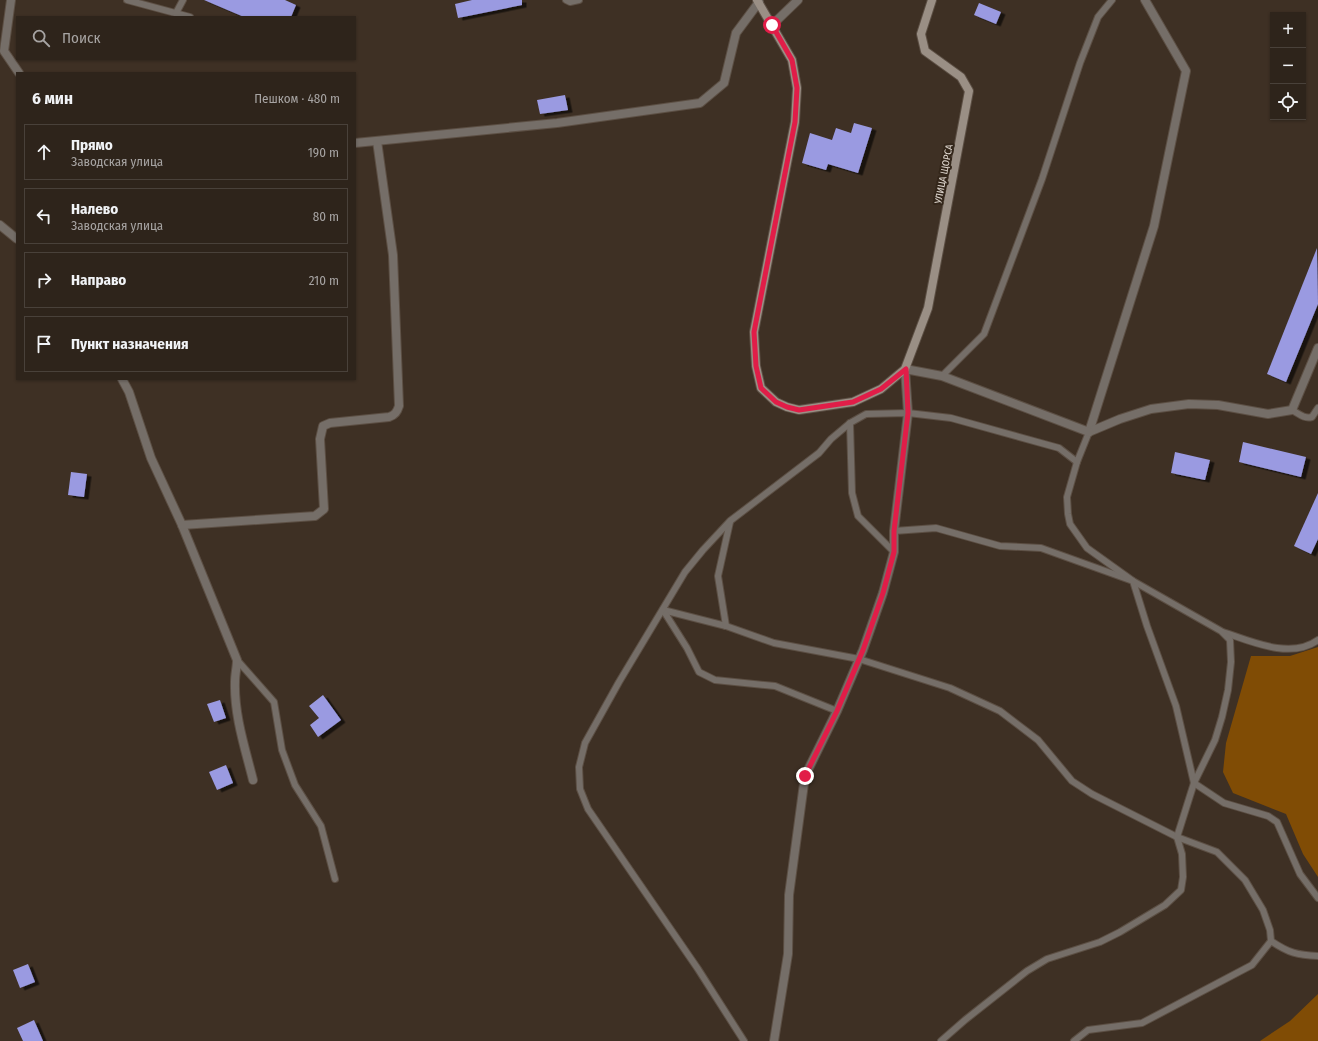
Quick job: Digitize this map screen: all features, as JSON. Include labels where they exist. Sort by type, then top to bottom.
[{"type":"street","points":[[11,0],[4,51],[18,72]]},
{"type":"street","points":[[772,25],[798,0]]},
{"type":"street","name":"УЛИЦА ЩОРСА","points":[[906,369],[928,308],[969,91],[961,77],[925,51],[921,34],[932,0]]},
{"type":"street","points":[[1089,432],[1154,226],[1186,71],[1145,0]]},
{"type":"street","points":[[356,143],[557,123],[700,103],[724,83],[736,33],[758,1],[792,60],[797,88],[795,122],[754,332],[756,366],[761,388],[776,402],[799,410],[853,402],[881,389],[906,369],[942,376],[1089,432],[1120,419],[1151,409],[1189,404],[1218,406],[1268,414],[1292,410],[1318,348]]},
{"type":"street","points":[[182,525],[315,516],[321,513],[324,509],[320,439],[323,426],[389,417],[397,412],[400,406],[393,255],[377,141]]},
{"type":"street","points":[[0,225],[16,237]]},
{"type":"street","points":[[774,1041],[788,954],[789,895],[805,776],[837,711],[859,659],[883,593],[894,552],[894,531],[908,413],[906,369]]},
{"type":"street","points":[[123,380],[129,392],[151,458],[182,525],[237,660],[235,682],[236,706],[254,780]]},
{"type":"lane","points":[[127,0],[186,16]]},
{"type":"lane","points":[[176,13],[183,0]]},
{"type":"lane","points":[[566,0],[570,2],[579,0]]},
{"type":"lane","points":[[942,376],[984,334],[1042,179],[1080,62],[1098,17],[1112,0]]},
{"type":"lane","points":[[1292,410],[1302,416],[1312,418],[1318,408]]},
{"type":"lane","points":[[744,1041],[698,969],[588,809],[580,788],[579,767],[585,743],[619,682],[685,572],[703,550],[730,521],[819,453],[831,439],[850,423],[866,414],[908,413],[951,418],[1059,448],[1077,462]]},
{"type":"lane","points":[[850,423],[852,493],[858,516],[894,552]]},
{"type":"lane","points":[[1089,432],[1077,462],[1067,497],[1070,524],[1087,548],[1133,581],[1221,631],[1260,645],[1291,649],[1312,644],[1318,640]]},
{"type":"lane","points":[[726,626],[718,576],[730,521]]},
{"type":"lane","points":[[894,531],[936,528],[1000,546],[1040,548],[1133,581]]},
{"type":"lane","points":[[1133,581],[1147,626],[1176,706],[1194,783],[1224,803],[1268,816],[1278,822],[1300,874],[1318,898]]},
{"type":"lane","points":[[663,610],[726,626],[774,643],[859,659],[950,688],[1000,711],[1038,740],[1072,780],[1092,794],[1176,836],[1217,852],[1245,880],[1263,910],[1270,930],[1271,941],[1252,965],[1142,1024],[1088,1030],[1074,1041]]},
{"type":"lane","points":[[663,610],[688,648],[699,672],[715,680],[775,686],[837,711]]},
{"type":"lane","points":[[941,1041],[1027,971],[1047,959],[1100,942],[1120,932],[1165,905],[1181,890],[1184,877],[1182,854],[1176,836],[1194,783],[1215,740],[1228,690],[1231,662],[1230,640],[1221,631]]},
{"type":"lane","points":[[237,660],[274,702],[282,750],[295,785],[321,826],[334,879]]},
{"type":"lane","points":[[1271,941],[1284,950],[1300,955],[1318,956]]},
{"type":"shaded area","points":[[1318,647],[1318,877],[1303,854],[1286,814],[1233,793],[1223,772],[1226,743],[1251,656],[1290,656]]},
{"type":"shaded area","points":[[1318,994],[1318,1041],[1260,1041],[1290,1021]]},
{"type":"building","points":[[204,0],[285,0],[296,5],[291,16],[242,16]]},
{"type":"building","points":[[472,0],[522,0],[522,5],[458,18],[455,4]]},
{"type":"building","points":[[979,3],[1001,12],[996,24],[974,15]]},
{"type":"building","points":[[565,95],[568,110],[540,114],[537,100]]},
{"type":"building","points":[[854,123],[872,128],[858,173],[828,164],[826,170],[802,163],[810,133],[832,140],[836,128],[851,133]]},
{"type":"building","points":[[1317,248],[1318,304],[1286,382],[1267,374]]},
{"type":"building","points":[[1243,442],[1306,457],[1301,477],[1239,462]]},
{"type":"building","points":[[1175,452],[1210,460],[1205,480],[1171,473]]},
{"type":"building","points":[[71,472],[87,474],[84,497],[68,495]]},
{"type":"building","points":[[1318,493],[1318,539],[1311,554],[1294,546]]},
{"type":"building","points":[[323,695],[341,720],[318,737],[310,725],[319,718],[309,706]]},
{"type":"building","points":[[220,700],[226,718],[214,722],[207,704]]},
{"type":"building","points":[[226,765],[233,783],[217,790],[209,772]]},
{"type":"building","points":[[28,964],[35,982],[20,988],[13,970]]},
{"type":"building","points":[[34,1020],[43,1041],[23,1041],[17,1028]]},
{"type":"route","points":[[772,25],[792,60],[797,88],[795,122],[754,332],[756,366],[761,388],[776,402],[799,410],[853,402],[881,389],[906,369],[908,413],[894,531],[894,552],[883,593],[863,650],[837,711],[805,776]]}]
